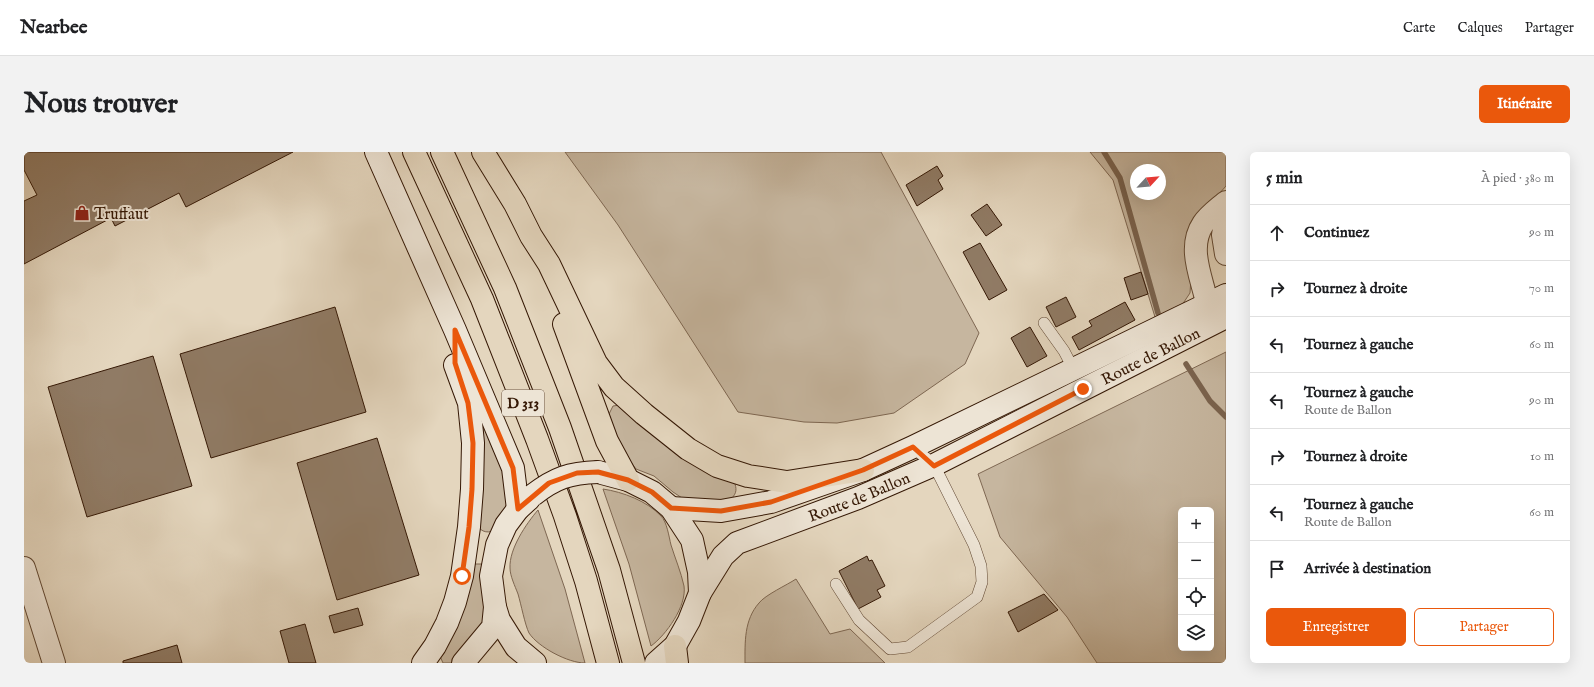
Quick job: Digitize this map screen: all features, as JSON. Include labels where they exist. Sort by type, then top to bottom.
[{"type":"highway","name":"D 313","points":[[414,152],[482,299],[537,439],[565,516],[586,581],[608,663]]},
{"type":"highway","name":"D 313","points":[[442,152],[505,288],[560,428],[609,570],[634,663]]},
{"type":"highway","points":[[483,152],[515,204],[531,236],[549,264],[596,363],[614,387],[644,414],[688,449],[717,466],[748,476],[787,482],[863,470]]},
{"type":"highway","points":[[531,236],[607,441],[628,480]]},
{"type":"main road","points":[[376,152],[455,330],[513,468],[525,502]]},
{"type":"main road","points":[[1226,202],[1202,225],[1196,246],[1197,265],[1226,316]]},
{"type":"main road","points":[[1226,218],[1223,235],[1226,254]]},
{"type":"main road","name":"Route de Ballon","points":[[671,508],[721,511],[771,502],[863,470],[1216,299]]},
{"type":"main road","name":"Route de Ballon","points":[[656,663],[676,654],[700,593],[723,556],[737,543],[858,498],[934,466],[1226,316]]},
{"type":"main road","points":[[423,663],[447,623],[455,602],[462,576],[469,527],[473,443],[468,403],[455,363],[455,330]]},
{"type":"main road","points":[[535,663],[516,647],[499,620],[495,607],[491,576],[497,545],[506,525],[525,502],[549,483],[577,473],[598,472],[628,480],[652,492],[671,508],[692,540],[699,572],[700,593]]},
{"type":"main road","points":[[24,568],[54,663]]},
{"type":"main road","points":[[463,663],[493,627],[495,607]]},
{"type":"lane","points":[[1044,323],[1064,351],[1083,389]]},
{"type":"lane","points":[[836,584],[859,620],[890,649],[908,647],[977,597],[982,582],[981,566],[974,545],[934,466],[913,447]]},
{"type":"shaded area","points":[[565,152],[881,152],[979,333],[965,364],[894,413],[837,423],[804,422],[738,412],[618,225]]},
{"type":"shaded area","points":[[1090,152],[1226,152],[1226,186],[1195,221],[1190,293],[1182,305],[1155,317],[1113,180]]},
{"type":"shaded area","points":[[1226,352],[1226,663],[1097,663],[1067,617],[1000,537],[978,474]]},
{"type":"shaded area","points":[[620,405],[734,481],[736,491],[733,497],[731,499],[691,504],[673,492],[654,476],[636,469],[618,445],[609,414],[613,406]]},
{"type":"shaded area","points":[[489,428],[518,509],[497,529],[486,532],[480,529],[475,523],[481,429]]},
{"type":"shaded area","points":[[603,489],[619,492],[634,498],[649,506],[661,516],[666,526],[683,581],[684,594],[679,611],[663,635],[651,646],[629,564]]},
{"type":"shaded area","points":[[538,510],[565,589],[585,663],[570,660],[546,649],[533,638],[526,625],[511,574],[510,561],[519,537],[528,522]]},
{"type":"shaded area","points":[[475,564],[482,564],[487,570],[495,607],[458,663],[443,663],[439,654],[468,567]]},
{"type":"shaded area","points":[[796,579],[830,634],[850,629],[885,663],[745,663],[746,632],[750,617],[754,610],[766,597]]},
{"type":"building","name":"Truffaut","points":[[24,152],[293,152],[186,207],[179,193],[115,226],[111,218],[24,264],[24,201],[37,195],[24,170]]},
{"type":"building","points":[[937,166],[943,176],[938,180],[943,189],[917,206],[906,185]]},
{"type":"building","points":[[987,204],[1002,225],[986,236],[971,215]]},
{"type":"building","points":[[980,243],[1007,290],[989,300],[963,252]]},
{"type":"building","points":[[1141,272],[1148,294],[1131,300],[1124,278]]},
{"type":"building","points":[[1066,297],[1076,317],[1056,327],[1046,307]]},
{"type":"building","points":[[1125,302],[1135,320],[1079,350],[1072,337],[1092,326],[1089,321]]},
{"type":"building","points":[[335,307],[366,412],[211,458],[180,354]]},
{"type":"building","points":[[1030,327],[1047,356],[1027,367],[1011,338]]},
{"type":"building","points":[[153,356],[192,486],[87,517],[48,387]]},
{"type":"building","points":[[377,438],[419,575],[337,600],[297,463]]},
{"type":"building","points":[[867,556],[869,561],[872,560],[885,586],[877,590],[881,597],[858,609],[839,571]]},
{"type":"building","points":[[1044,594],[1058,610],[1018,632],[1008,612]]},
{"type":"building","points":[[358,608],[363,625],[334,633],[329,616]]},
{"type":"building","points":[[305,624],[316,663],[289,663],[280,631]]},
{"type":"building","points":[[177,645],[182,663],[123,663],[123,661]]},
{"type":"waterway","points":[[1104,152],[1120,178],[1158,313]]},
{"type":"waterway","points":[[1186,364],[1210,401],[1226,417]]},
{"type":"place","name":"Truffaut","points":[[82,213]]},
{"type":"route","points":[[462,576],[469,527],[473,443],[468,403],[455,363],[455,330],[513,468],[518,509],[549,483],[577,473],[598,472],[628,480],[652,492],[671,508],[721,511],[771,502],[863,470],[913,447],[934,466],[1083,389]]}]
